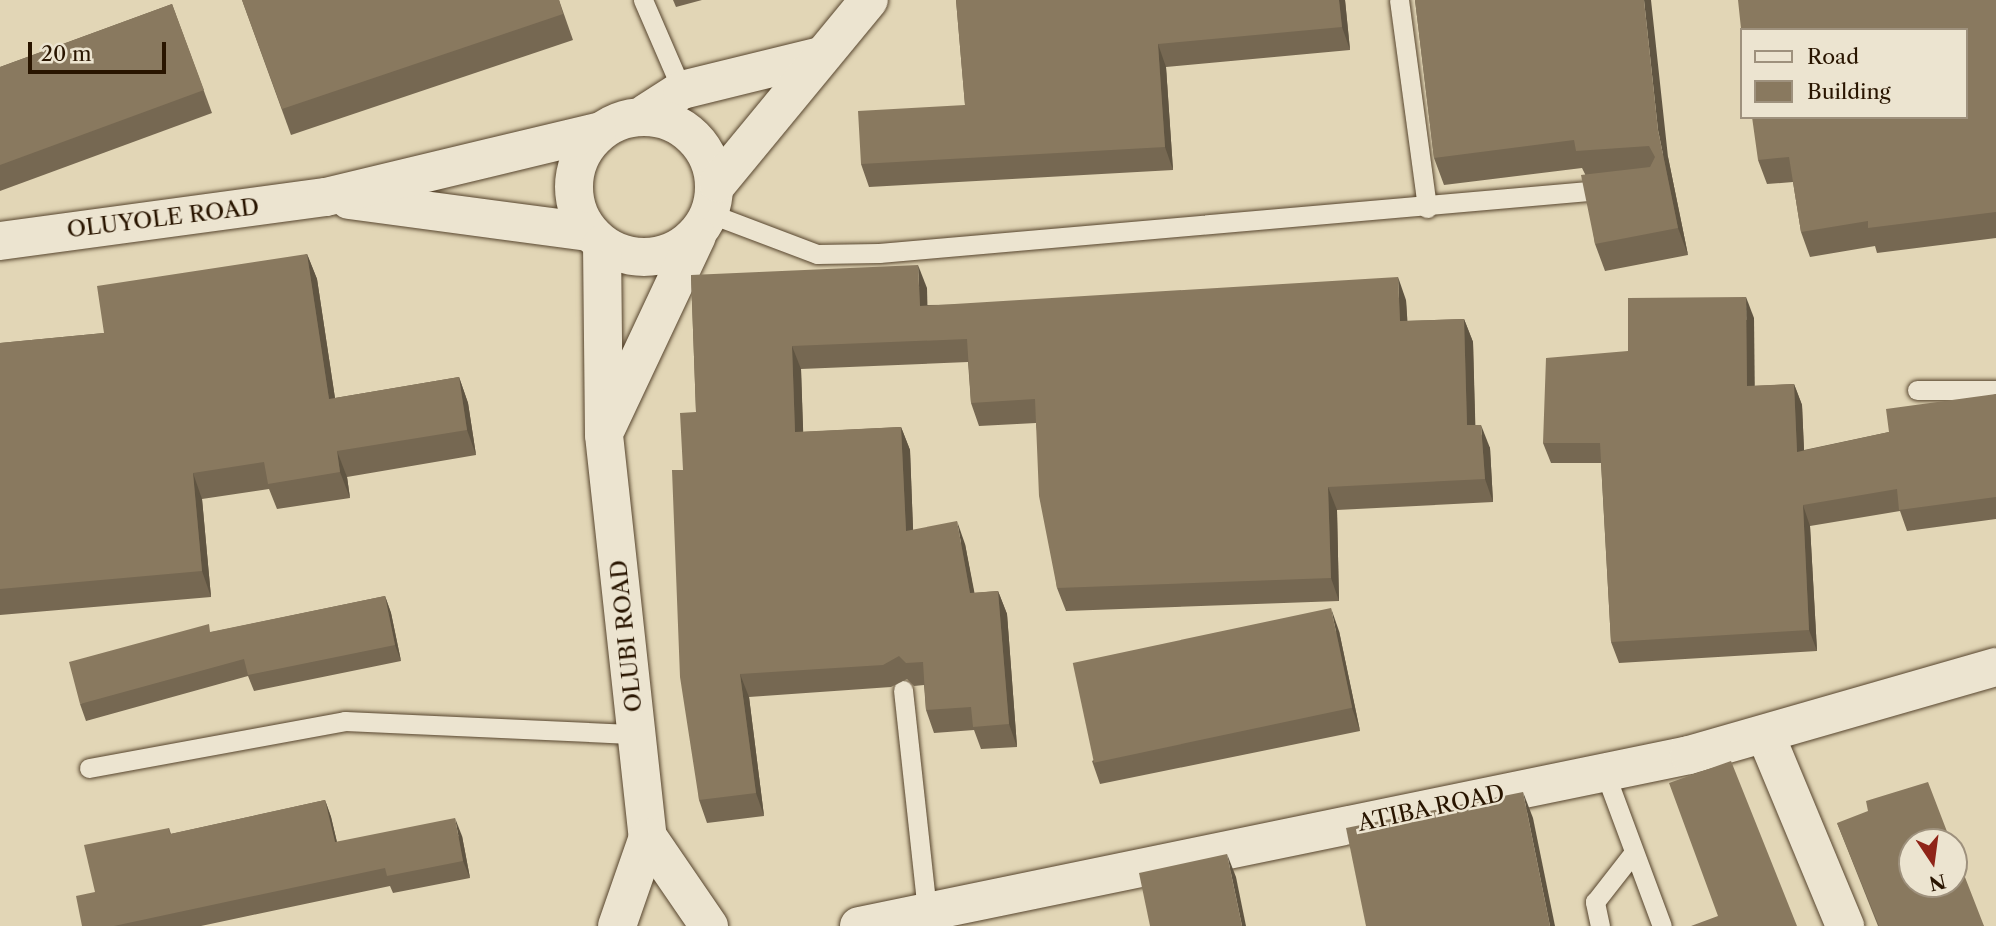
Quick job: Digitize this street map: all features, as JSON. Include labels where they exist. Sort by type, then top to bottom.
[{"type":"street","points":[[820,56],[682,90],[646,113],[597,132],[577,163],[574,199],[596,238],[633,257],[668,254],[707,210],[820,56],[869,0]]},
{"type":"street","points":[[604,435],[707,210],[696,134],[646,113]]},
{"type":"street","name":"OLUYOLE ROAD","points":[[0,241],[326,197],[597,132]]},
{"type":"street","name":"OLUYOLE ROAD","points":[[326,197],[596,238]]},
{"type":"street","name":"OLUBI ROAD","points":[[596,238],[604,435],[648,837],[617,926]]},
{"type":"street","name":"ATIBA ROAD","points":[[859,926],[1605,772],[1766,736],[1996,667]]},
{"type":"street","points":[[1766,736],[1845,926]]},
{"type":"street","name":"OLUBI ROAD","points":[[648,837],[709,926]]},
{"type":"lane","points":[[643,0],[682,90]]},
{"type":"lane","points":[[1399,0],[1427,208]]},
{"type":"lane","points":[[707,210],[769,241],[817,254],[1427,208],[1627,187]]},
{"type":"lane","points":[[1917,390],[1996,390]]},
{"type":"lane","points":[[903,690],[927,912]]},
{"type":"lane","points":[[89,768],[345,721],[636,734]]},
{"type":"lane","points":[[1605,772],[1662,926]]},
{"type":"lane","points":[[1600,926],[1595,902],[1634,852]]},
{"type":"building","points":[[242,0],[559,0],[563,14],[282,109]]},
{"type":"building","points":[[956,0],[1339,0],[1342,27],[1158,44],[1165,147],[861,164],[858,111],[965,105]]},
{"type":"building","points":[[1415,0],[1644,0],[1658,130],[1678,228],[1595,244],[1581,175],[1650,167],[1655,157],[1649,146],[1576,151],[1574,140],[1434,158]]},
{"type":"building","points":[[1738,0],[1996,0],[1996,212],[1868,228],[1868,221],[1801,232],[1789,157],[1758,160],[1752,119],[1968,119],[1968,28],[1741,28]]},
{"type":"building","points":[[172,4],[204,90],[0,165],[0,67]]},
{"type":"building","points":[[307,254],[329,399],[459,377],[467,430],[337,451],[340,472],[268,484],[264,462],[193,473],[202,571],[0,589],[0,343],[104,333],[97,286]]},
{"type":"building","points":[[918,265],[920,306],[1398,277],[1400,321],[1464,319],[1467,425],[1481,425],[1485,479],[1328,487],[1331,578],[1057,588],[1039,496],[1035,399],[971,403],[967,339],[792,346],[795,432],[901,427],[906,531],[957,521],[970,593],[998,591],[1009,724],[973,727],[971,707],[926,710],[923,662],[906,663],[899,656],[883,665],[740,674],[756,793],[699,800],[680,677],[672,470],[683,470],[680,413],[696,412],[691,275]]},
{"type":"building","points":[[1746,297],[1747,386],[1794,384],[1797,452],[1889,432],[1886,409],[1996,394],[1996,497],[1899,510],[1897,489],[1803,505],[1809,630],[1611,642],[1600,443],[1543,443],[1546,358],[1628,351],[1628,298]]},
{"type":"building","points":[[385,596],[395,645],[248,675],[244,659],[80,704],[69,662],[209,624],[210,632]]},
{"type":"building","points":[[1331,608],[1352,708],[1094,763],[1073,663]]},
{"type":"building","points":[[1731,761],[1797,926],[1691,926],[1718,916],[1669,783]]},
{"type":"building","points":[[1928,782],[1946,828],[1898,828],[1898,898],[1968,898],[1968,885],[1984,926],[1879,926],[1837,823],[1868,811],[1866,801]]},
{"type":"building","points":[[1523,792],[1550,926],[1366,926],[1346,828]]},
{"type":"building","points":[[325,800],[335,842],[455,818],[463,861],[387,876],[385,868],[114,926],[82,926],[76,896],[95,892],[84,845],[169,828],[170,834]]},
{"type":"building","points":[[1227,854],[1242,926],[1150,926],[1139,873]]}]
